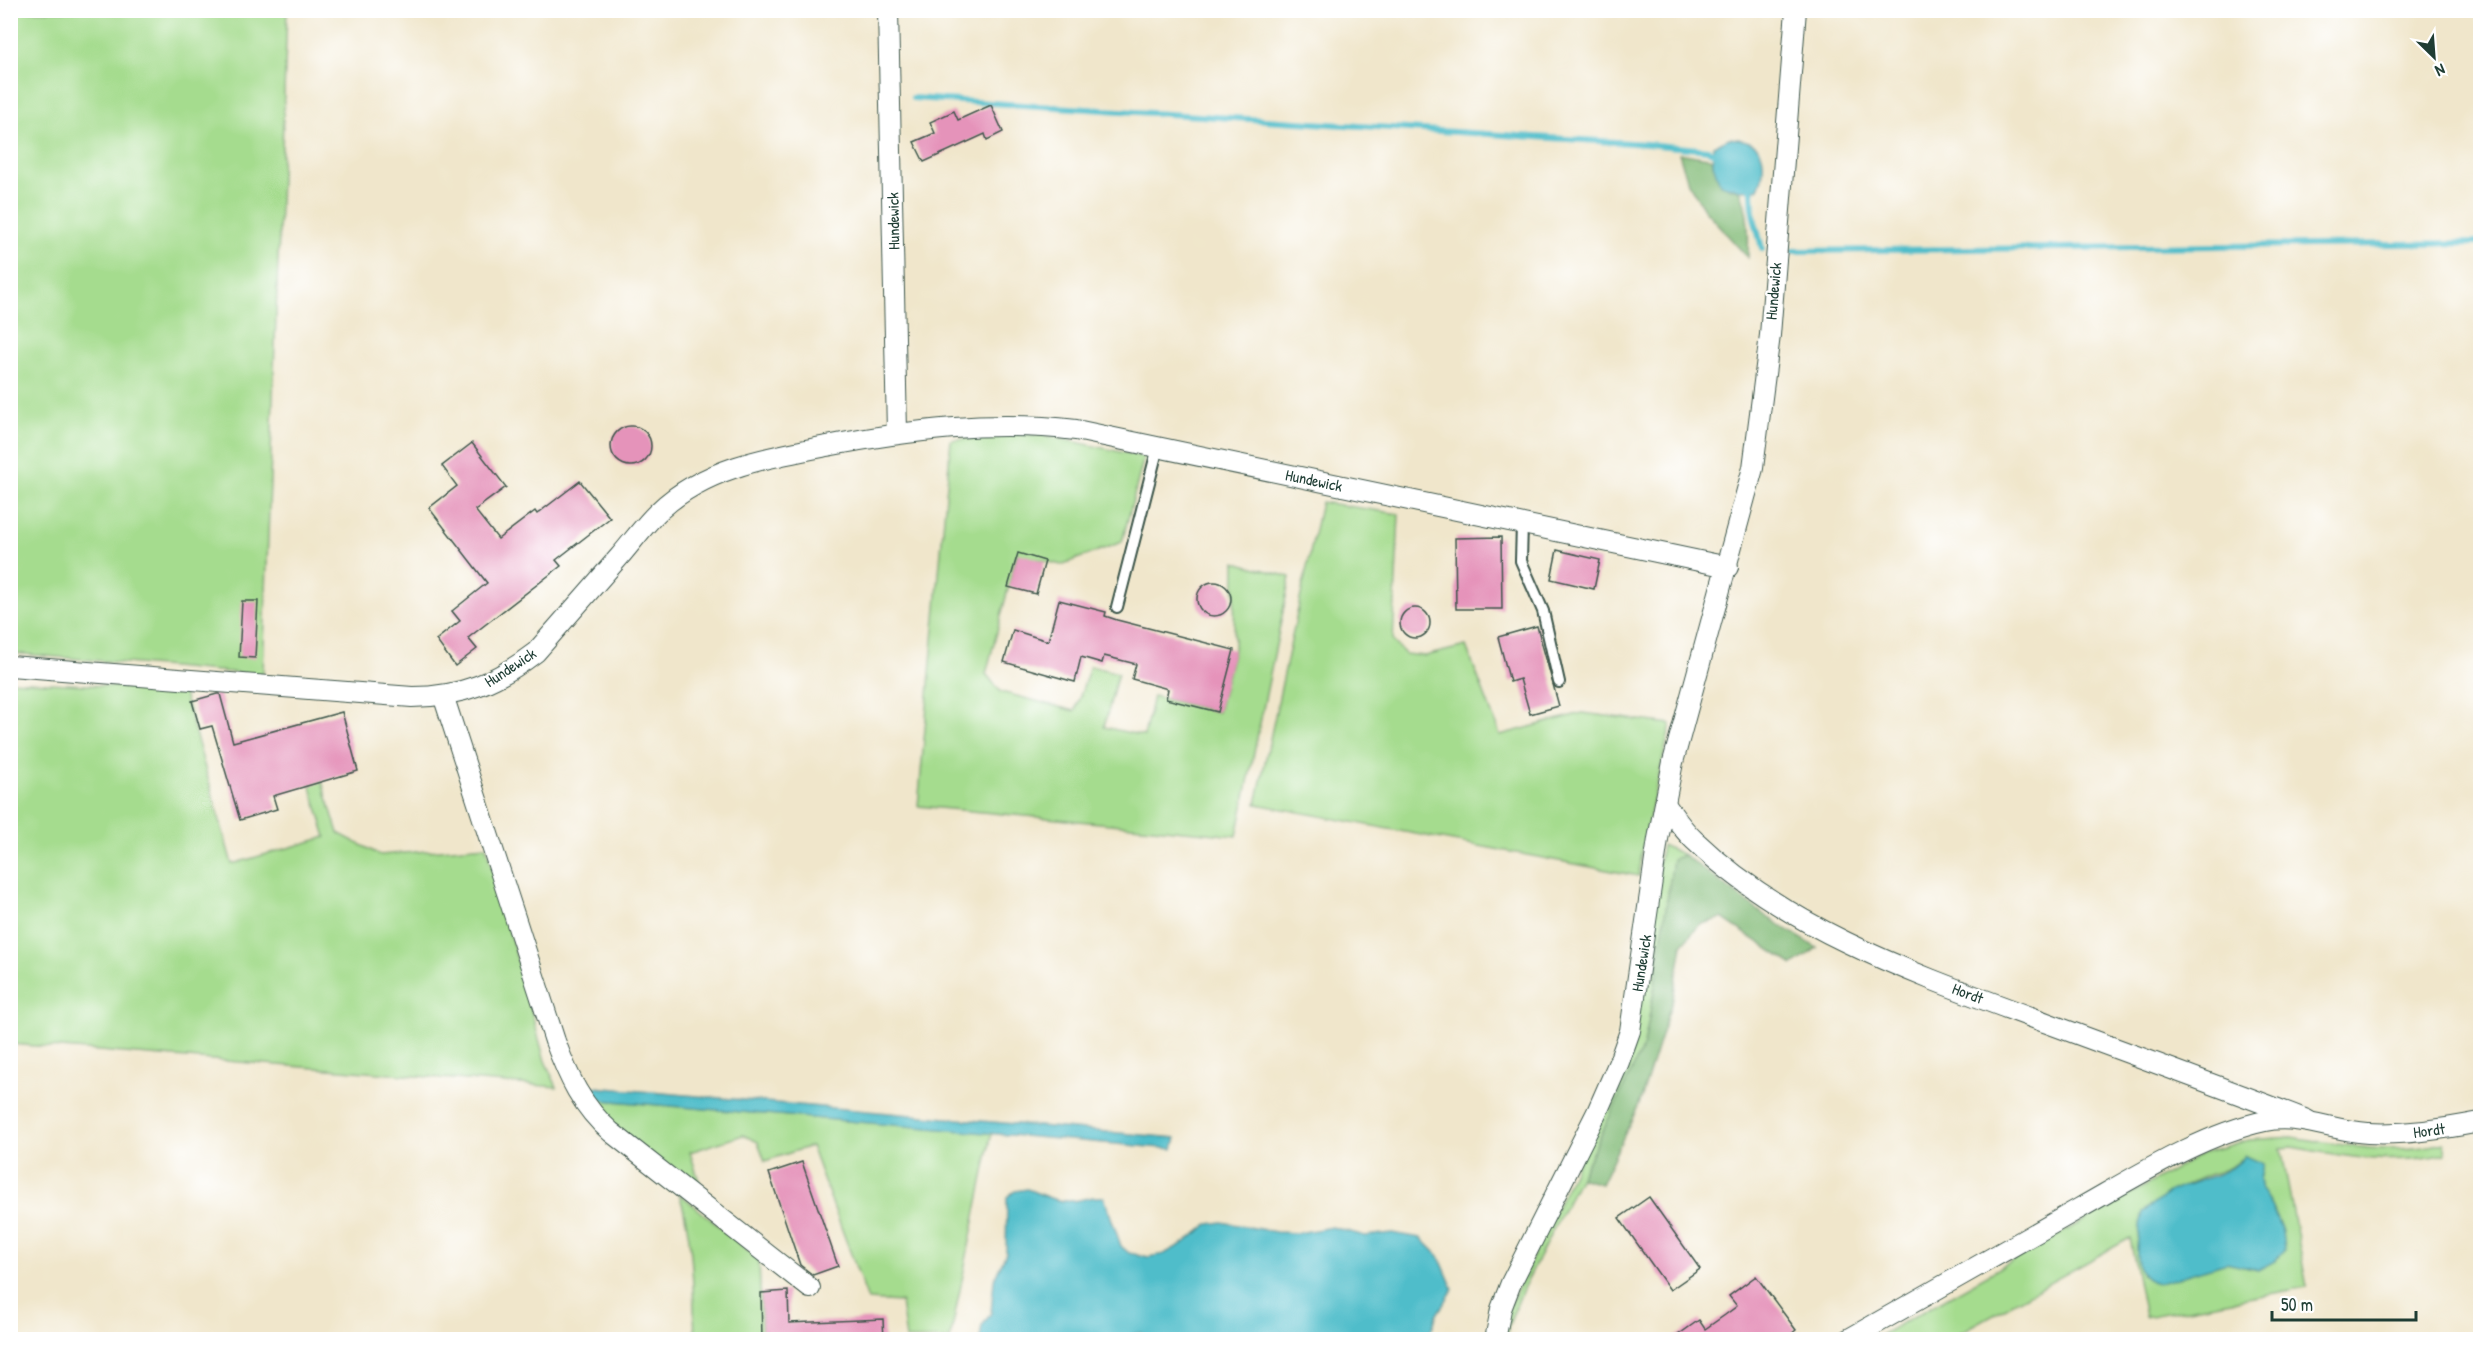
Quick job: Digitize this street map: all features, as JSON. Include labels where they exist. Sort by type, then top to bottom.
[{"type":"street","name":"Hundewick","points":[[888,10],[897,432]]},
{"type":"street","name":"Hundewick","points":[[1495,1340],[1501,1309],[1511,1283],[1597,1112],[1630,1031],[1673,762],[1728,567],[1753,468],[1770,335],[1796,10]]},
{"type":"street","name":"Hundewick","points":[[10,666],[380,696],[433,697],[477,688],[536,652],[659,510],[694,486],[753,461],[897,432],[998,424],[1076,430],[1728,567]]},
{"type":"street","points":[[443,695],[555,1041],[567,1074],[585,1106],[611,1132],[810,1288]]},
{"type":"street","name":"Hordt","points":[[1665,804],[1693,839],[1720,862],[1789,912],[1831,934],[1940,982],[2328,1126],[2367,1133],[2437,1130],[2481,1122]]},
{"type":"street","name":"Hordt","points":[[1847,1340],[2148,1170],[2188,1150],[2244,1127],[2267,1121],[2307,1120]]},
{"type":"lane","points":[[1117,607],[1158,447]]},
{"type":"lane","points":[[1522,524],[1521,561],[1543,611],[1559,682]]},
{"type":"green space","points":[[10,11],[287,11],[263,675],[11,653]]},
{"type":"green space","points":[[1679,153],[1713,159],[1713,164],[1729,188],[1740,190],[1747,215],[1748,258],[1704,209],[1688,183]]},
{"type":"green space","points":[[1012,433],[1049,436],[1144,457],[1122,542],[1061,565],[1017,554],[986,674],[1001,692],[1075,711],[1090,666],[1118,673],[1104,727],[1144,736],[1153,696],[1218,712],[1234,650],[1235,562],[1290,577],[1237,836],[918,806],[951,440]]},
{"type":"green space","points":[[1321,502],[1399,514],[1393,641],[1405,654],[1425,656],[1466,646],[1500,735],[1582,713],[1671,724],[1640,858],[1639,876],[1256,804]]},
{"type":"green space","points":[[10,681],[183,690],[232,864],[326,837],[310,784],[322,781],[338,833],[380,855],[486,846],[545,1061],[557,1087],[11,1044]]},
{"type":"green space","points":[[1662,845],[1684,855],[1673,860],[1644,1045],[1621,1096],[1523,1289],[1508,1327],[1507,1339],[1499,1340],[1504,1317],[1620,1074]]},
{"type":"green space","points":[[1684,855],[1767,917],[1817,948],[1793,965],[1722,918],[1699,925],[1682,945],[1673,998],[1640,1102],[1601,1184],[1580,1178],[1644,1045],[1673,859]]},
{"type":"green space","points":[[589,1099],[992,1133],[950,1339],[906,1339],[901,1302],[868,1300],[811,1146],[765,1161],[758,1142],[743,1135],[690,1152],[704,1198],[606,1122]]},
{"type":"green space","points":[[2292,1137],[2387,1149],[2425,1147],[2444,1143],[2446,1154],[2427,1158],[2388,1159],[2349,1156],[2292,1147],[2281,1148],[2307,1287],[2145,1317],[2130,1238],[1949,1339],[1872,1340],[2205,1152],[2249,1140]],"holes":[[[2241,1160],[2263,1164],[2260,1180],[2262,1191],[2282,1231],[2283,1250],[2258,1270],[2226,1263],[2142,1275],[2137,1254],[2143,1212],[2181,1187],[2229,1168]]]},
{"type":"green space","points":[[679,1193],[759,1260],[762,1339],[695,1339],[690,1247]]},
{"type":"water","points":[[1729,138],[1750,142],[1762,154],[1763,170],[1757,189],[1740,190],[1720,184],[1713,164],[1713,146]]},
{"type":"water","points":[[583,1086],[1176,1138],[1173,1149],[589,1099]]},
{"type":"water","points":[[2245,1156],[2263,1164],[2260,1180],[2262,1191],[2282,1231],[2284,1250],[2275,1261],[2258,1270],[2226,1263],[2160,1283],[2149,1280],[2142,1274],[2137,1255],[2143,1212],[2170,1192],[2221,1173],[2239,1163]]},
{"type":"water","points":[[1027,1189],[1064,1201],[1104,1197],[1121,1246],[1129,1253],[1149,1257],[1164,1254],[1184,1243],[1209,1224],[1222,1222],[1276,1232],[1298,1233],[1332,1227],[1365,1236],[1392,1233],[1421,1238],[1439,1256],[1453,1289],[1436,1315],[1432,1328],[1420,1339],[1367,1336],[1336,1340],[1149,1340],[1142,1333],[1134,1334],[1125,1340],[980,1339],[982,1326],[991,1313],[994,1280],[1006,1253],[1007,1197],[1015,1191]]},
{"type":"building","points":[[991,105],[1003,132],[987,140],[985,134],[924,162],[914,142],[935,133],[930,122],[954,111],[958,120]]},
{"type":"building","points":[[631,426],[645,432],[651,446],[645,460],[631,466],[617,460],[611,446],[617,432]]},
{"type":"building","points":[[472,443],[506,487],[475,510],[498,539],[535,511],[537,514],[580,481],[610,518],[556,560],[561,566],[468,638],[477,649],[455,666],[436,640],[460,621],[452,611],[487,583],[429,508],[457,486],[442,466]]},
{"type":"building","points":[[1501,537],[1502,609],[1456,609],[1455,538]]},
{"type":"building","points":[[1557,550],[1600,560],[1594,589],[1551,579]]},
{"type":"building","points":[[1018,553],[1045,561],[1036,594],[1008,587]]},
{"type":"building","points":[[1214,582],[1226,587],[1231,599],[1226,611],[1214,616],[1202,611],[1197,599],[1202,587]]},
{"type":"building","points":[[1059,600],[1106,612],[1105,616],[1117,620],[1234,650],[1218,712],[1166,699],[1168,689],[1132,679],[1136,664],[1104,656],[1102,663],[1081,657],[1075,682],[1004,662],[1013,630],[1048,641]]},
{"type":"building","points":[[242,601],[258,601],[255,658],[239,657]]},
{"type":"building","points":[[1415,608],[1426,612],[1430,623],[1426,634],[1415,638],[1404,634],[1400,623],[1404,612]]},
{"type":"building","points":[[1537,626],[1559,706],[1530,714],[1520,679],[1510,682],[1498,637]]},
{"type":"building","points":[[220,694],[233,742],[342,712],[358,771],[273,796],[277,809],[240,820],[212,726],[200,729],[192,701]]},
{"type":"building","points":[[802,1162],[838,1266],[813,1275],[800,1265],[769,1173]]},
{"type":"building","points":[[1649,1197],[1700,1269],[1670,1290],[1619,1218]]},
{"type":"building","points":[[1756,1276],[1796,1330],[1784,1340],[1671,1340],[1699,1320],[1705,1329],[1737,1306],[1729,1296]]},
{"type":"building","points":[[788,1291],[789,1323],[883,1319],[884,1340],[762,1340],[761,1293]]},
{"type":"waterway","points":[[913,98],[1647,144],[1708,150],[1719,155]]},
{"type":"waterway","points":[[1746,183],[1752,193],[1753,214],[1762,248]]},
{"type":"waterway","points":[[1793,251],[2480,243]]}]
